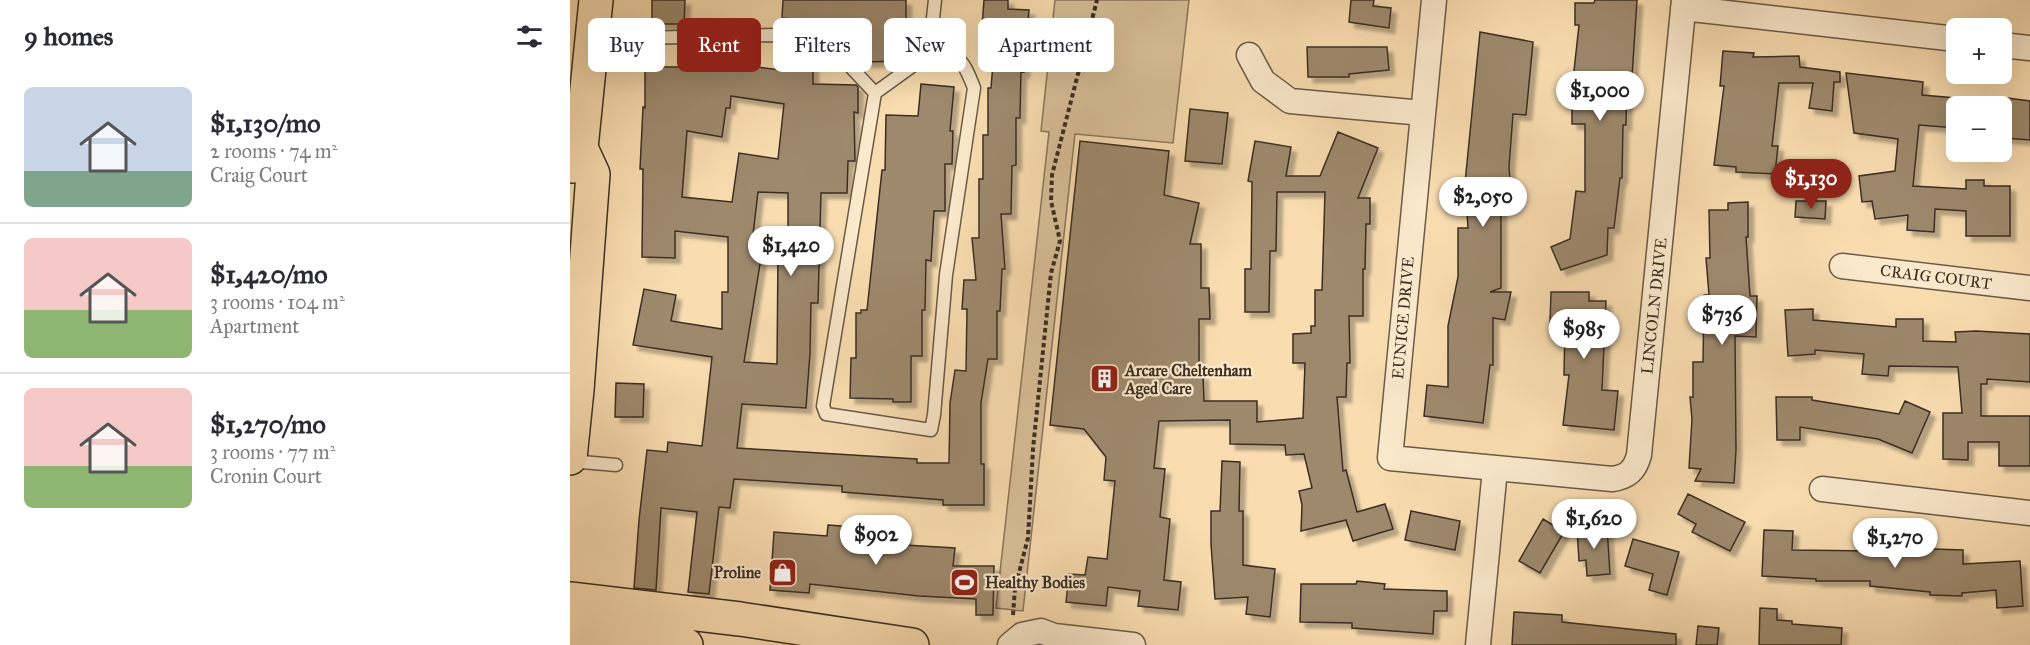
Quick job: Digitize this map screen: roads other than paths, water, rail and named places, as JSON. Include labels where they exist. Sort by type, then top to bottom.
[{"type":"main road","points":[[594,18],[596,0]]},
{"type":"main road","points":[[570,459],[593,174],[574,154],[588,65]]},
{"type":"main road","points":[[570,599],[740,619],[912,645]]},
{"type":"main road","points":[[570,630],[686,645]]},
{"type":"street","name":"EUNICE DRIVE","points":[[1434,0],[1390,458],[1495,469]]},
{"type":"street","points":[[1683,4],[1946,38]]},
{"type":"street","name":"LINCOLN DRIVE","points":[[1495,469],[1612,480],[1628,474],[1637,463],[1683,4]]},
{"type":"street","points":[[2012,46],[2030,48]]},
{"type":"street","points":[[1249,55],[1263,81],[1290,101],[1423,113]]},
{"type":"street","name":"CRAIG COURT","points":[[1842,266],[2030,288]]},
{"type":"street","points":[[1478,645],[1495,469]]},
{"type":"street","points":[[1822,489],[2030,513]]},
{"type":"street","points":[[1013,634],[1022,635],[1041,631],[1054,636],[1133,645]]},
{"type":"lane","points":[[932,18],[934,0]]},
{"type":"lane","points":[[665,37],[778,35],[816,43],[847,63],[875,93]]},
{"type":"lane","points":[[904,72],[875,93],[823,406],[826,414],[931,430],[946,275],[974,88],[966,67]]},
{"type":"lane","points":[[570,459],[616,465]]},
{"type":"place","name":"Arcare Cheltenham Aged Care","points":[[1104,379]]},
{"type":"place","name":"Proline","points":[[782,572]]},
{"type":"place","name":"Healthy Bodies","points":[[964,582]]}]
